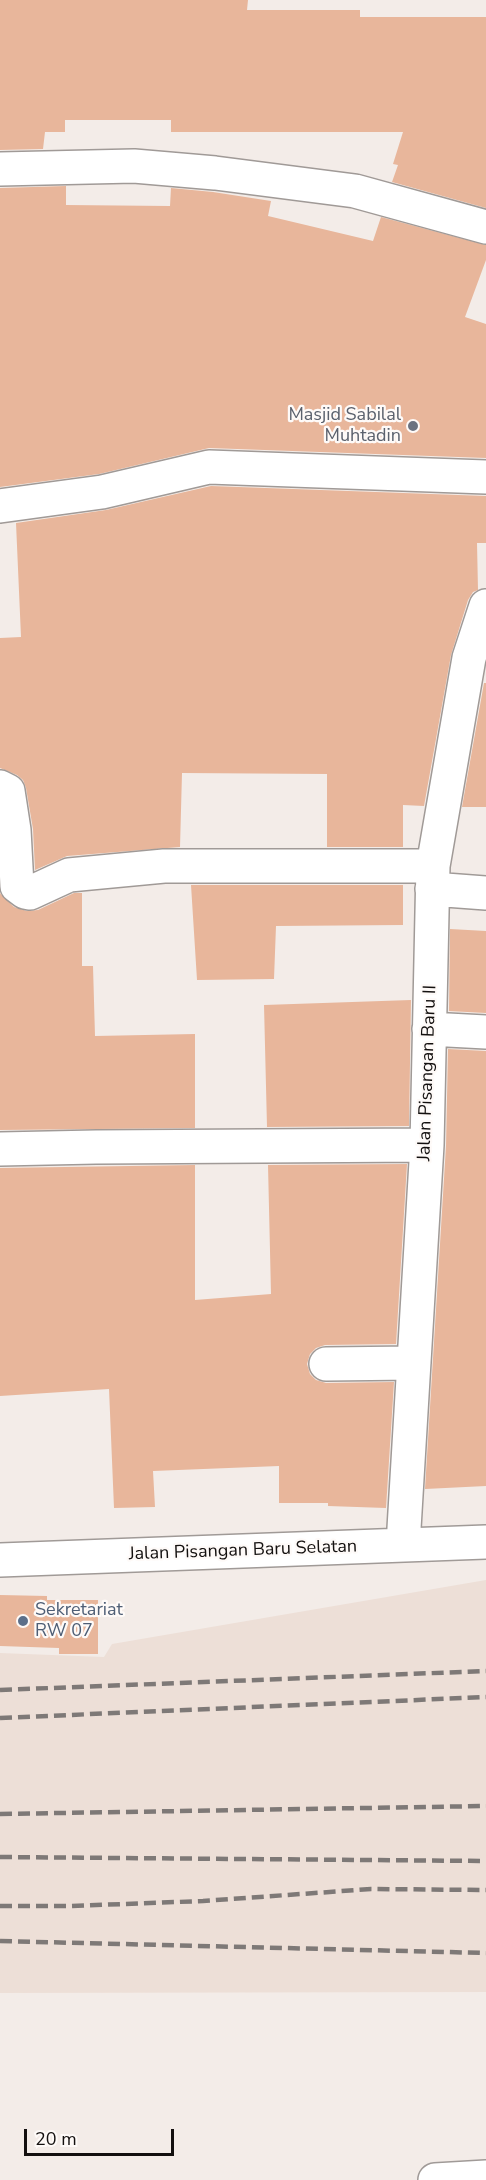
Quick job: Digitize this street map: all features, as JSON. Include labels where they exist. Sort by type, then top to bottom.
[{"type":"street","points":[[0,169],[134,166],[215,173],[356,191],[486,227]]},
{"type":"street","points":[[0,506],[102,492],[209,467],[486,477]]},
{"type":"street","name":"Jalan Pisangan Baru II","points":[[403,1545],[427,1145],[433,878],[486,606]]},
{"type":"street","points":[[0,787],[8,791],[14,830],[17,886],[25,892],[30,893],[69,875],[164,866],[433,878],[486,893]]},
{"type":"street","points":[[429,1029],[486,1032]]},
{"type":"street","points":[[0,1149],[427,1145]]},
{"type":"street","points":[[326,1364],[414,1363]]},
{"type":"street","name":"Jalan Pisangan Baru Selatan","points":[[0,1560],[486,1542]]},
{"type":"street","points":[[435,2180],[486,2177]]},
{"type":"shaded area","points":[[486,1580],[486,1992],[0,1993],[0,1653],[104,1657],[112,1644]]},
{"type":"building","points":[[0,0],[248,0],[247,10],[360,10],[360,17],[486,17],[486,208],[392,182],[398,165],[393,164],[403,132],[171,132],[171,120],[65,120],[65,132],[45,132],[43,149],[0,150]]},
{"type":"building","points":[[66,186],[66,205],[170,206],[171,188],[213,192],[271,201],[268,216],[373,241],[381,217],[486,245],[486,260],[465,317],[486,324],[486,458],[209,448],[99,474],[0,487],[0,188]]},
{"type":"building","points":[[211,486],[486,496],[486,543],[477,543],[478,590],[473,592],[468,600],[451,655],[424,806],[403,805],[403,847],[327,847],[327,774],[182,773],[180,847],[67,856],[35,870],[33,829],[26,788],[23,780],[17,775],[0,768],[0,638],[21,637],[16,523],[106,510]]},
{"type":"building","points":[[484,683],[486,683],[486,807],[462,807]]},
{"type":"building","points":[[191,885],[403,885],[403,925],[276,926],[274,979],[197,980]]},
{"type":"building","points":[[0,893],[14,907],[27,911],[38,910],[74,893],[82,893],[82,966],[93,966],[95,1036],[195,1034],[195,1128],[0,1130]]},
{"type":"building","points":[[450,929],[486,931],[486,1013],[449,1011]]},
{"type":"building","points":[[411,1000],[409,1126],[267,1127],[264,1005]]},
{"type":"building","points":[[448,1049],[486,1051],[486,1486],[425,1489],[446,1146]]},
{"type":"building","points":[[407,1164],[396,1344],[325,1345],[316,1348],[310,1354],[307,1364],[310,1374],[316,1380],[326,1383],[394,1382],[386,1508],[328,1506],[328,1503],[279,1503],[279,1466],[153,1471],[155,1507],[114,1508],[109,1389],[0,1396],[0,1168],[195,1165],[195,1300],[271,1294],[268,1165]]},
{"type":"building","points":[[0,1595],[47,1596],[47,1600],[98,1600],[98,1654],[59,1654],[59,1648],[0,1646]]},
{"type":"railway","points":[[0,1690],[486,1671]]},
{"type":"railway","points":[[0,1718],[486,1697]]},
{"type":"railway","points":[[0,1814],[486,1806]]},
{"type":"railway","points":[[0,1857],[486,1861]]},
{"type":"railway","points":[[0,1906],[203,1901],[371,1889],[486,1890]]},
{"type":"railway","points":[[0,1941],[486,1953]]},
{"type":"place","name":"Masjid Sabilal Muhtadin","points":[[413,426]]},
{"type":"place","name":"Sekretariat RW 07","points":[[23,1621]]}]
